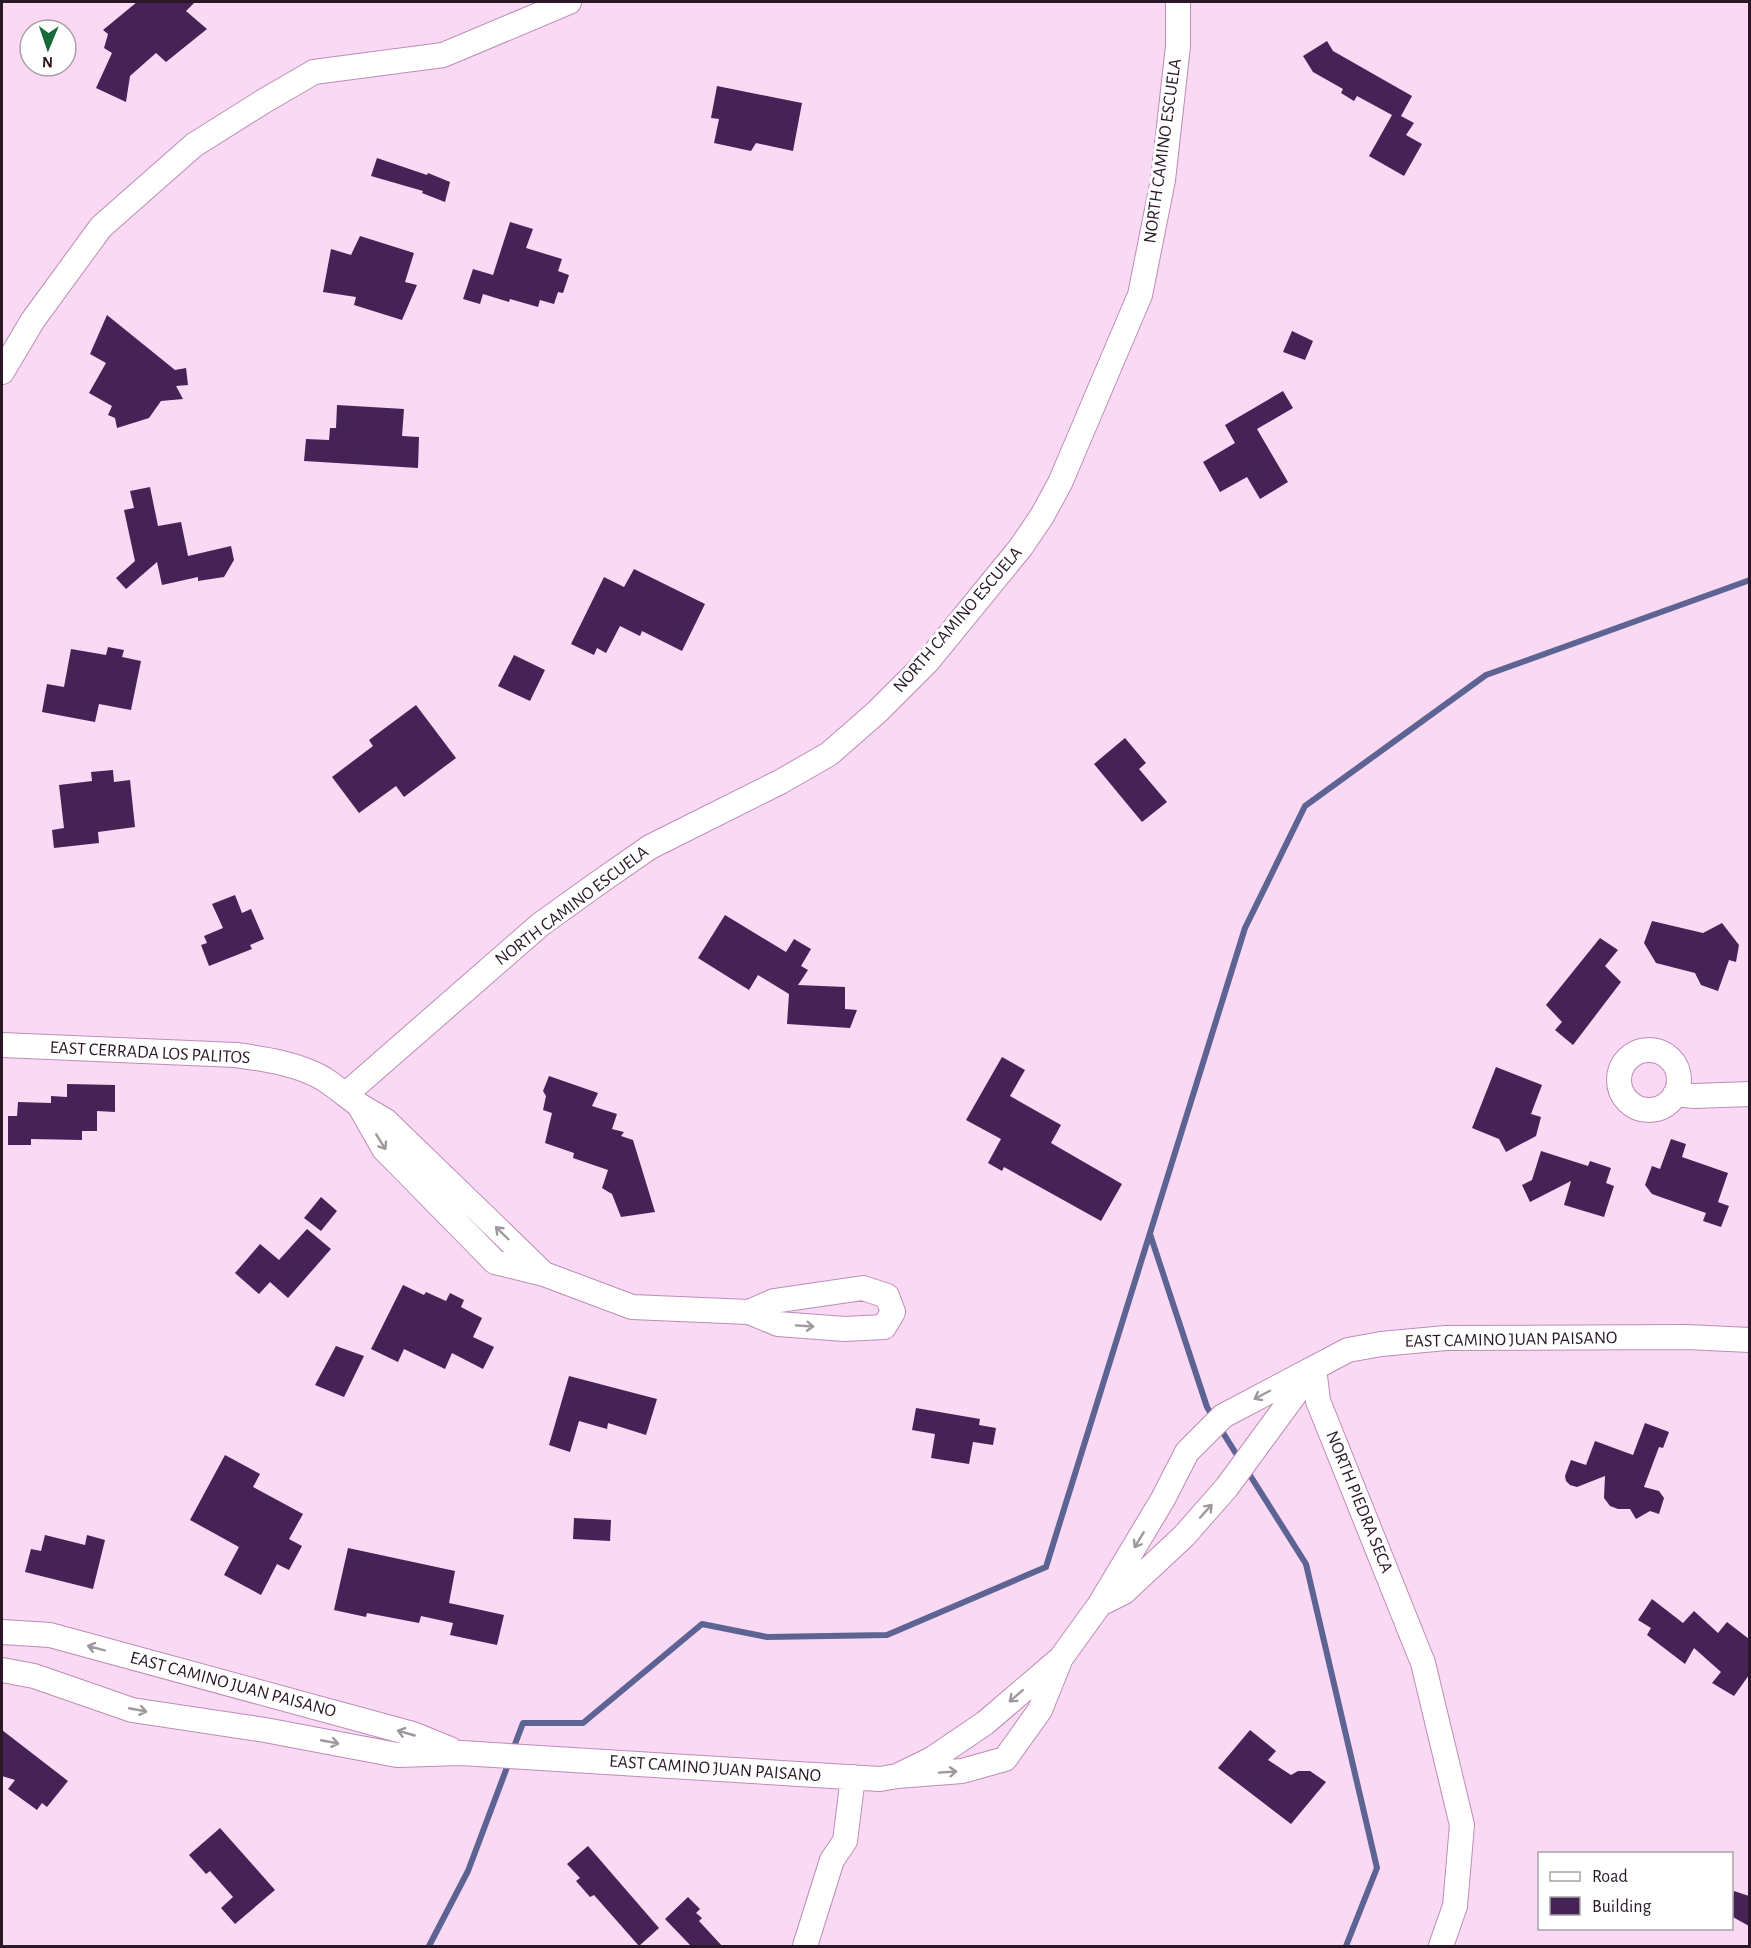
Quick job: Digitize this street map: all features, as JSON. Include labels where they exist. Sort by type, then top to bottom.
[{"type":"street","points":[[2,372],[33,320],[101,227],[194,145],[314,72],[443,55],[569,2]]},
{"type":"street","name":"NORTH CAMINO ESCUELA","points":[[353,1100],[353,1088],[542,924],[601,881],[650,847],[780,782],[829,754],[878,712],[928,661],[1021,547],[1042,516],[1060,483],[1140,295],[1163,180],[1178,46],[1178,2]]},
{"type":"street","name":"EAST CERRADA LOS PALITOS","points":[[2,1045],[236,1055],[294,1067],[323,1078],[386,1121],[544,1274],[632,1307],[749,1312],[778,1324],[844,1329],[884,1327],[893,1312],[887,1296],[862,1288],[774,1301],[749,1312]]},
{"type":"street","points":[[1675,1094],[1695,1096],[1749,1094]]},
{"type":"street","name":"EAST CAMINO JUAN PAISANO","points":[[897,1776],[932,1760],[985,1723],[1061,1658],[1100,1604],[1163,1499],[1187,1452],[1223,1416],[1348,1350],[1381,1344],[1446,1338],[1686,1337],[1749,1340]]},
{"type":"street","points":[[1100,1604],[1124,1592],[1184,1536],[1227,1487],[1314,1368]]},
{"type":"street","name":"NORTH PIEDRA SECA","points":[[1314,1368],[1318,1401],[1423,1663],[1462,1824],[1455,1906],[1441,1947]]},
{"type":"street","name":"EAST CAMINO JUAN PAISANO","points":[[2,1632],[50,1635],[413,1734],[461,1753]]},
{"type":"street","name":"EAST CAMINO JUAN PAISANO","points":[[2,1670],[34,1676],[132,1710],[265,1730],[397,1755],[461,1753],[880,1779],[962,1771],[1005,1759],[1040,1710],[1061,1658]]},
{"type":"street","points":[[805,1947],[832,1860],[845,1841],[853,1777]]},
{"type":"building","points":[[137,2],[195,2],[186,11],[207,29],[166,62],[156,53],[130,76],[126,102],[96,88],[112,53],[104,48],[108,34],[103,30]]},
{"type":"building","points":[[1327,41],[1333,51],[1412,96],[1401,116],[1414,123],[1406,135],[1422,144],[1404,176],[1369,156],[1392,115],[1357,96],[1354,101],[1341,93],[1343,89],[1313,72],[1303,56]]},
{"type":"building","points":[[717,86],[802,103],[793,151],[756,143],[751,151],[714,143],[719,119],[711,118]]},
{"type":"building","points":[[377,158],[450,182],[445,202],[422,193],[423,191],[371,176]]},
{"type":"building","points":[[510,222],[533,229],[526,248],[562,259],[558,271],[569,275],[563,293],[558,292],[554,304],[540,300],[538,307],[510,299],[509,302],[483,294],[480,304],[463,299],[473,269],[493,275]]},
{"type":"building","points":[[360,236],[414,253],[405,282],[417,285],[402,320],[354,305],[356,297],[323,292],[331,249],[351,255]]},
{"type":"building","points":[[107,315],[175,370],[186,368],[188,385],[176,386],[183,399],[161,401],[149,418],[117,428],[115,418],[108,415],[112,406],[89,393],[106,363],[90,354]]},
{"type":"building","points":[[1292,331],[1313,341],[1305,360],[1283,352]]},
{"type":"building","points":[[1283,391],[1293,408],[1257,429],[1288,482],[1260,499],[1247,477],[1220,492],[1203,462],[1235,443],[1225,425]]},
{"type":"building","points":[[337,405],[404,409],[402,436],[419,437],[418,468],[304,461],[306,439],[329,440],[330,428],[336,428]]},
{"type":"building","points":[[150,487],[158,526],[181,522],[188,556],[231,546],[234,560],[224,577],[198,581],[198,577],[162,585],[157,562],[126,589],[116,578],[135,561],[124,510],[134,508],[130,491]]},
{"type":"building","points":[[634,569],[705,604],[682,651],[642,631],[640,636],[620,626],[606,653],[597,648],[594,655],[571,644],[604,577],[624,587]]},
{"type":"building","points":[[108,647],[124,650],[122,657],[141,661],[131,710],[99,704],[95,722],[42,712],[47,684],[64,687],[71,649],[106,655]]},
{"type":"building","points":[[514,655],[545,670],[530,701],[498,686]]},
{"type":"building","points":[[416,705],[456,758],[404,797],[396,786],[359,813],[332,777],[373,746],[369,740]]},
{"type":"building","points":[[1125,738],[1146,763],[1139,769],[1167,802],[1142,822],[1094,764]]},
{"type":"building","points":[[113,770],[114,782],[130,780],[135,827],[98,832],[99,843],[54,848],[52,830],[64,828],[59,785],[92,781],[91,772]]},
{"type":"building","points":[[235,895],[242,913],[251,909],[264,939],[250,945],[252,949],[209,966],[201,945],[207,943],[204,936],[223,928],[212,904]]},
{"type":"building","points":[[725,915],[786,952],[794,939],[811,949],[801,966],[808,970],[798,985],[845,987],[845,1009],[857,1010],[850,1028],[787,1024],[789,994],[758,975],[749,990],[698,958]]},
{"type":"building","points":[[1652,921],[1703,933],[1722,923],[1739,945],[1736,962],[1729,960],[1718,991],[1701,985],[1695,973],[1656,963],[1644,943]]},
{"type":"building","points":[[1600,938],[1618,950],[1605,966],[1621,982],[1573,1045],[1555,1030],[1562,1022],[1546,1005]]},
{"type":"building","points":[[1002,1057],[1025,1070],[1010,1096],[1061,1125],[1051,1143],[1122,1184],[1101,1221],[1004,1167],[1002,1171],[988,1163],[1001,1139],[966,1120]]},
{"type":"building","points":[[1496,1067],[1542,1085],[1531,1114],[1541,1117],[1536,1136],[1506,1152],[1499,1139],[1472,1128]]},
{"type":"building","points":[[549,1076],[598,1093],[592,1106],[617,1114],[612,1129],[624,1132],[621,1136],[633,1140],[655,1212],[621,1217],[612,1194],[602,1188],[608,1170],[573,1158],[574,1153],[545,1143],[552,1113],[543,1110],[546,1096],[543,1091]]},
{"type":"building","points":[[67,1084],[115,1085],[115,1112],[97,1111],[97,1131],[82,1131],[82,1140],[31,1139],[31,1145],[8,1145],[8,1116],[17,1116],[18,1102],[51,1103],[51,1096],[67,1097]]},
{"type":"building","points":[[1671,1139],[1686,1144],[1682,1157],[1728,1173],[1718,1202],[1729,1206],[1721,1227],[1703,1221],[1706,1213],[1652,1194],[1645,1185],[1652,1166],[1660,1169]]},
{"type":"building","points":[[1541,1151],[1588,1166],[1590,1161],[1611,1168],[1606,1183],[1614,1186],[1604,1217],[1564,1205],[1571,1181],[1530,1202],[1522,1185],[1532,1180]]},
{"type":"building","points":[[321,1197],[337,1211],[321,1231],[304,1218]]},
{"type":"building","points":[[307,1229],[331,1249],[288,1298],[270,1282],[259,1294],[235,1273],[260,1244],[279,1260]]},
{"type":"building","points":[[403,1285],[424,1295],[426,1292],[446,1301],[450,1293],[464,1300],[461,1307],[482,1318],[473,1337],[494,1347],[483,1369],[452,1353],[445,1369],[404,1349],[398,1362],[371,1349]]},
{"type":"building","points":[[336,1346],[364,1356],[344,1397],[315,1385]]},
{"type":"building","points":[[569,1376],[657,1399],[646,1435],[608,1423],[607,1429],[579,1421],[570,1452],[549,1445]]},
{"type":"building","points":[[916,1408],[980,1419],[979,1425],[996,1428],[993,1445],[973,1442],[969,1464],[931,1458],[935,1434],[912,1430]]},
{"type":"building","points":[[1645,1423],[1669,1432],[1663,1448],[1659,1447],[1644,1487],[1659,1491],[1664,1498],[1659,1514],[1650,1511],[1636,1519],[1630,1509],[1610,1506],[1604,1498],[1605,1476],[1577,1487],[1566,1481],[1565,1476],[1571,1460],[1586,1465],[1595,1441],[1633,1455]]},
{"type":"building","points":[[225,1455],[260,1474],[253,1487],[303,1514],[289,1539],[302,1546],[289,1570],[277,1564],[261,1595],[224,1575],[239,1547],[190,1520]]},
{"type":"building","points":[[574,1518],[611,1520],[610,1541],[573,1539]]},
{"type":"building","points":[[45,1535],[85,1545],[87,1535],[105,1540],[93,1589],[25,1572],[31,1549],[41,1551]]},
{"type":"building","points":[[348,1548],[455,1571],[449,1603],[504,1615],[497,1645],[450,1635],[453,1623],[421,1616],[419,1623],[367,1613],[366,1617],[334,1610]]},
{"type":"building","points":[[1652,1599],[1683,1623],[1694,1611],[1718,1633],[1727,1622],[1749,1639],[1749,1675],[1734,1696],[1712,1683],[1721,1672],[1694,1648],[1685,1664],[1647,1635],[1651,1628],[1638,1620]]},
{"type":"building","points":[[2,1730],[68,1781],[47,1807],[42,1803],[37,1810],[8,1789],[15,1780],[2,1776]]},
{"type":"building","points":[[1250,1730],[1276,1751],[1268,1760],[1291,1775],[1298,1771],[1310,1771],[1326,1782],[1291,1824],[1218,1768]]},
{"type":"building","points":[[220,1828],[275,1890],[235,1924],[221,1908],[233,1897],[210,1871],[206,1874],[189,1855]]},
{"type":"building","points":[[588,1846],[659,1928],[639,1946],[594,1895],[590,1897],[576,1881],[580,1878],[567,1864]]},
{"type":"building","points":[[1734,1891],[1749,1896],[1749,1926],[1733,1917]]},
{"type":"building","points":[[688,1897],[700,1909],[696,1913],[702,1918],[699,1921],[723,1947],[692,1947],[665,1919]]},
{"type":"waterway","points":[[512,1752],[523,1723],[583,1723],[702,1624],[767,1637],[887,1635],[1046,1567],[1245,928],[1305,806],[1486,675],[1750,580]]},
{"type":"waterway","points":[[1150,1234],[1207,1407],[1213,1417]]},
{"type":"waterway","points":[[1220,1428],[1240,1460]]},
{"type":"waterway","points":[[1246,1469],[1306,1564],[1377,1868],[1346,1946]]},
{"type":"waterway","points":[[429,1946],[468,1871],[509,1762]]}]
